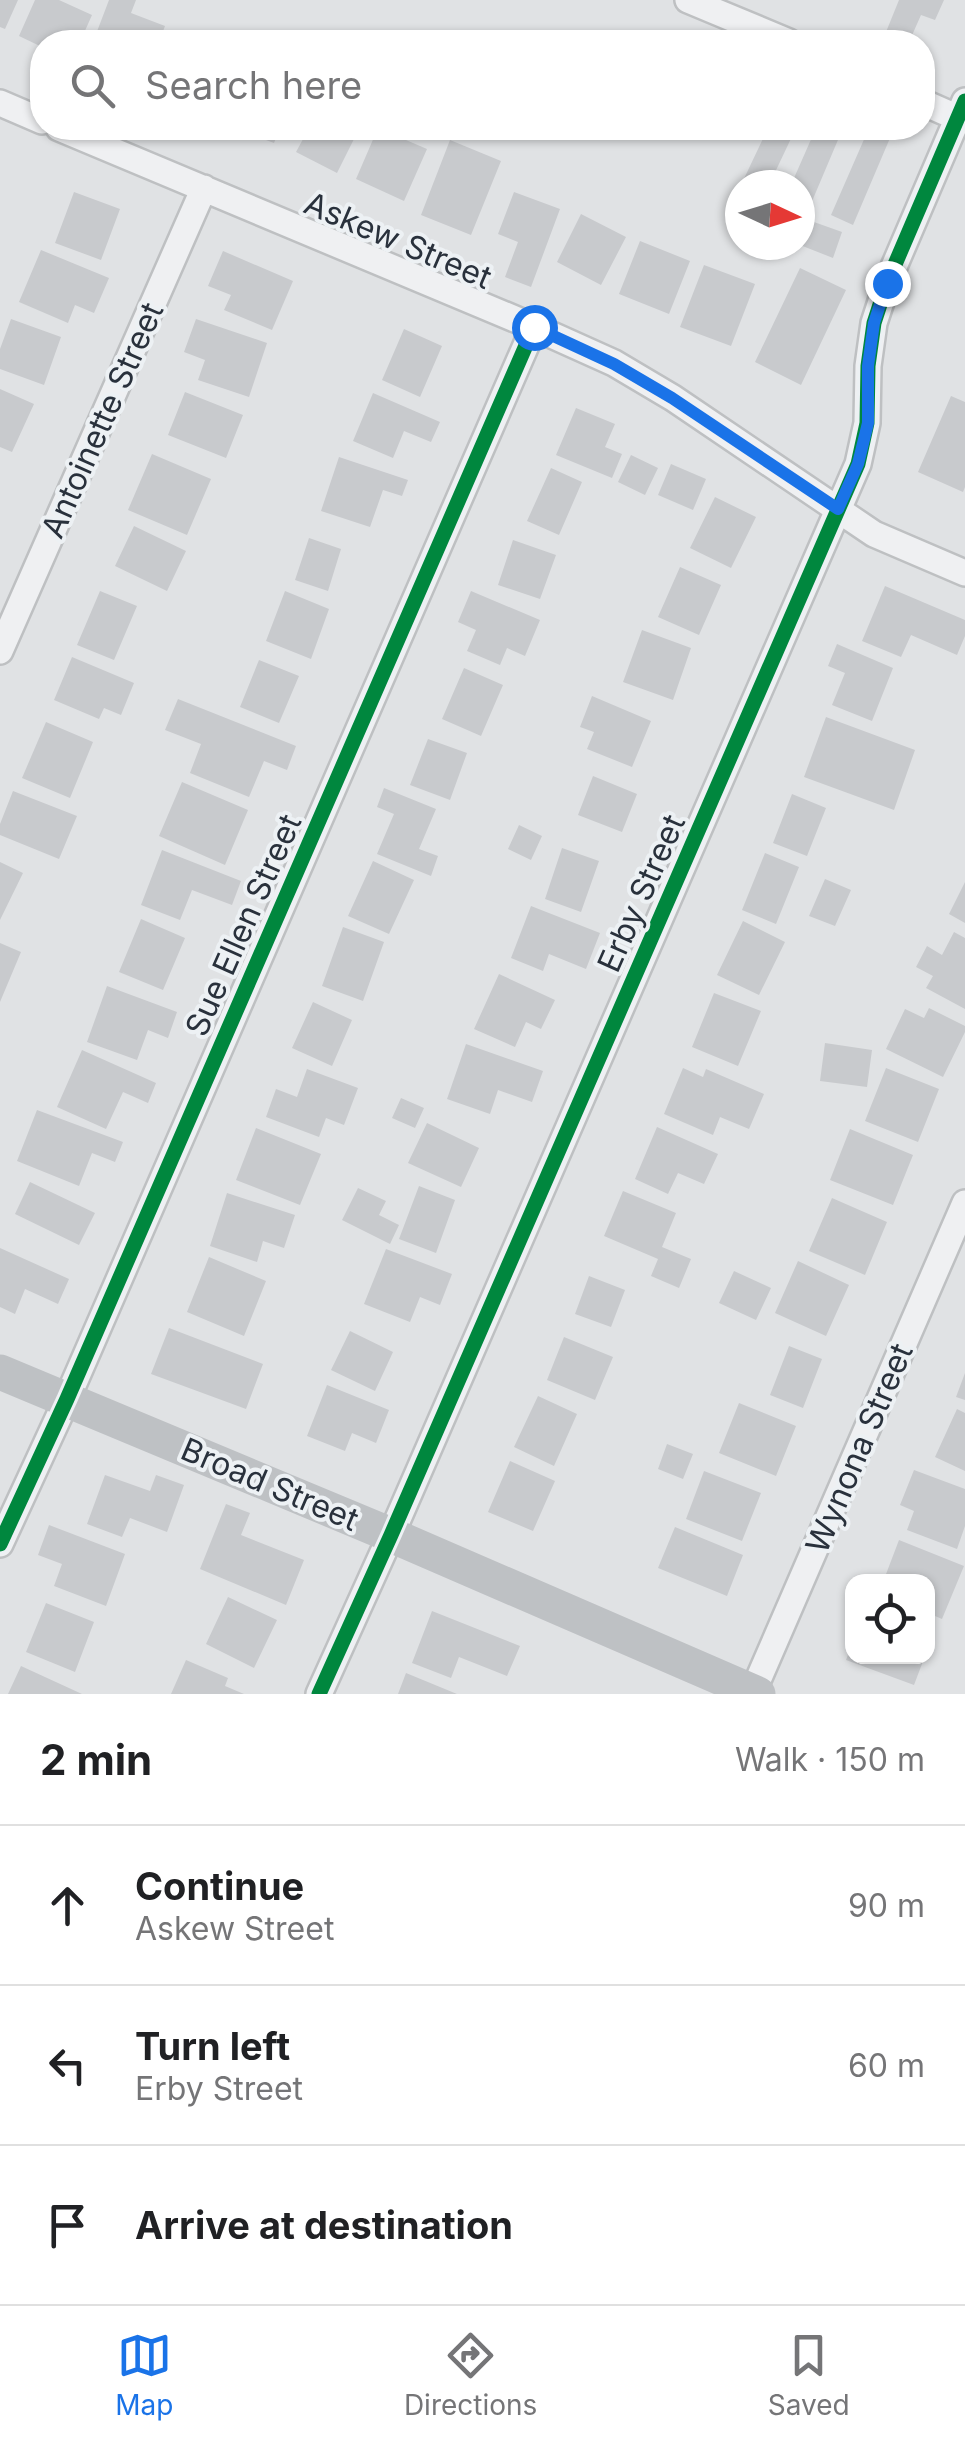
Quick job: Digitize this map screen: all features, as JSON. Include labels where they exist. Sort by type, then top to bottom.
[{"type":"street","points":[[688,0],[760,30]]},
{"type":"street","points":[[0,103],[30,115]]},
{"type":"street","points":[[935,105],[963,113]]},
{"type":"street","name":"Erby Street","points":[[319,1694],[858,464],[868,423],[868,366],[874,323],[887,283],[963,113]]},
{"type":"street","name":"Askew Street","points":[[88,140],[614,364],[658,389],[874,534],[965,572]]},
{"type":"street","name":"Antoinette Street","points":[[0,651],[204,188]]},
{"type":"street","name":"Sue Ellen Street","points":[[0,1544],[67,1399],[534,327]]},
{"type":"street","name":"Wynona Street","points":[[755,1693],[965,1203]]},
{"type":"street","name":"Broad Street","points":[[0,1372],[392,1534],[755,1693]]},
{"type":"building","points":[[0,0],[18,0],[5,29],[0,27]]},
{"type":"building","points":[[35,0],[59,0],[92,15],[85,30],[30,30],[30,41],[19,36]]},
{"type":"building","points":[[109,0],[136,0],[131,13],[165,26],[164,30],[98,30]]},
{"type":"building","points":[[899,0],[944,0],[935,20],[921,15],[914,30],[887,30]]},
{"type":"building","points":[[302,140],[354,140],[337,173],[296,152]]},
{"type":"building","points":[[373,140],[406,140],[427,149],[404,201],[356,179]]},
{"type":"building","points":[[450,140],[501,161],[471,235],[421,215]]},
{"type":"building","points":[[762,140],[790,140],[776,170],[748,170]]},
{"type":"building","points":[[811,140],[838,140],[815,194],[815,170],[798,170]]},
{"type":"building","points":[[864,140],[889,140],[853,225],[831,215]]},
{"type":"building","points":[[74,192],[120,209],[101,260],[55,243]]},
{"type":"building","points":[[514,192],[560,209],[531,287],[505,277],[518,242],[498,234]]},
{"type":"building","points":[[581,214],[626,237],[601,285],[557,262]]},
{"type":"building","points":[[815,222],[842,232],[833,258],[815,251]]},
{"type":"building","points":[[640,241],[690,261],[669,314],[619,294]]},
{"type":"building","points":[[41,250],[109,278],[94,313],[75,305],[68,323],[19,302]]},
{"type":"building","points":[[223,251],[293,281],[272,330],[224,310],[231,295],[208,286]]},
{"type":"building","points":[[704,265],[755,284],[731,346],[680,327]]},
{"type":"building","points":[[800,268],[846,290],[801,385],[755,362]]},
{"type":"building","points":[[11,319],[61,337],[44,385],[0,369],[0,349]]},
{"type":"building","points":[[196,319],[267,343],[249,397],[198,380],[205,360],[184,352]]},
{"type":"building","points":[[404,329],[442,346],[420,397],[382,380]]},
{"type":"building","points":[[0,389],[34,404],[12,452],[0,447]]},
{"type":"building","points":[[185,392],[243,415],[226,458],[168,435]]},
{"type":"building","points":[[373,393],[440,422],[431,442],[404,431],[393,458],[353,441]]},
{"type":"building","points":[[951,396],[965,402],[963,492],[918,472]]},
{"type":"building","points":[[576,408],[615,424],[605,447],[622,454],[612,478],[556,455]]},
{"type":"building","points":[[152,454],[211,479],[187,535],[128,510]]},
{"type":"building","points":[[631,455],[658,468],[645,495],[618,482]]},
{"type":"building","points":[[339,457],[408,480],[402,496],[383,490],[370,527],[321,511]]},
{"type":"building","points":[[671,464],[706,479],[693,510],[658,495]]},
{"type":"building","points":[[551,468],[582,482],[559,535],[527,521]]},
{"type":"building","points":[[715,497],[756,517],[731,568],[690,548]]},
{"type":"building","points":[[134,526],[186,551],[167,591],[115,566]]},
{"type":"building","points":[[309,538],[341,549],[328,591],[295,580]]},
{"type":"building","points":[[513,540],[556,555],[540,599],[498,585]]},
{"type":"building","points":[[680,567],[721,585],[699,635],[658,617]]},
{"type":"building","points":[[885,586],[965,620],[965,636],[957,655],[911,635],[901,657],[862,641]]},
{"type":"building","points":[[100,591],[137,606],[114,660],[77,645]]},
{"type":"building","points":[[285,591],[329,609],[311,659],[266,641]]},
{"type":"building","points":[[471,591],[540,620],[525,656],[507,648],[500,665],[467,651],[476,630],[458,622]]},
{"type":"building","points":[[642,630],[691,648],[673,700],[623,682]]},
{"type":"building","points":[[837,644],[893,668],[872,721],[832,705],[845,673],[828,666]]},
{"type":"building","points":[[72,657],[134,683],[121,715],[104,708],[99,719],[54,700]]},
{"type":"building","points":[[259,660],[299,676],[279,723],[240,707]]},
{"type":"building","points":[[464,668],[503,685],[481,736],[442,719]]},
{"type":"building","points":[[592,696],[651,721],[632,767],[587,749],[594,732],[580,727]]},
{"type":"building","points":[[178,699],[296,746],[287,770],[264,761],[249,797],[190,773],[201,744],[165,730]]},
{"type":"building","points":[[826,717],[915,750],[894,810],[804,777]]},
{"type":"building","points":[[46,722],[93,742],[70,798],[22,778]]},
{"type":"building","points":[[428,739],[467,753],[450,800],[410,785]]},
{"type":"building","points":[[593,776],[637,794],[622,832],[578,815]]},
{"type":"building","points":[[182,782],[248,810],[225,865],[159,836]]},
{"type":"building","points":[[384,788],[436,809],[419,849],[438,856],[431,876],[377,854],[394,814],[377,807]]},
{"type":"building","points":[[13,791],[77,816],[59,859],[0,835],[0,824]]},
{"type":"building","points":[[792,794],[826,808],[807,856],[773,843]]},
{"type":"building","points":[[519,825],[542,836],[531,860],[508,849]]},
{"type":"building","points":[[562,848],[599,861],[581,912],[545,899]]},
{"type":"building","points":[[162,850],[241,881],[232,905],[192,890],[180,920],[141,905]]},
{"type":"building","points":[[765,853],[799,867],[776,924],[742,910]]},
{"type":"building","points":[[373,861],[414,880],[389,934],[348,916]]},
{"type":"building","points":[[0,862],[23,873],[0,920]]},
{"type":"building","points":[[825,879],[851,890],[835,926],[809,916]]},
{"type":"building","points":[[965,882],[965,923],[949,914]]},
{"type":"building","points":[[531,906],[600,933],[586,969],[549,954],[543,971],[511,958]]},
{"type":"building","points":[[141,919],[185,938],[163,990],[119,972]]},
{"type":"building","points":[[743,921],[785,942],[759,995],[717,975]]},
{"type":"building","points":[[343,927],[384,942],[363,1001],[322,986]]},
{"type":"building","points":[[954,932],[965,938],[965,1009],[926,988],[933,976],[916,967],[927,946],[942,955]]},
{"type":"building","points":[[0,943],[21,952],[0,1002]]},
{"type":"building","points":[[499,974],[555,1000],[541,1029],[526,1022],[515,1047],[474,1029]]},
{"type":"building","points":[[107,986],[177,1012],[168,1038],[148,1030],[137,1060],[87,1042]]},
{"type":"building","points":[[714,993],[761,1011],[738,1066],[692,1047]]},
{"type":"building","points":[[313,1002],[352,1020],[332,1066],[292,1048]]},
{"type":"building","points":[[929,1008],[965,1026],[943,1077],[886,1049],[905,1009],[924,1018]]},
{"type":"building","points":[[825,1043],[872,1050],[867,1087],[820,1081]]},
{"type":"building","points":[[466,1044],[543,1071],[532,1102],[498,1090],[490,1114],[447,1099]]},
{"type":"building","points":[[82,1050],[156,1083],[148,1103],[123,1092],[106,1129],[57,1107]]},
{"type":"building","points":[[683,1068],[703,1077],[706,1069],[764,1094],[749,1129],[720,1117],[713,1135],[664,1114]]},
{"type":"building","points":[[886,1068],[939,1089],[918,1142],[865,1121]]},
{"type":"building","points":[[307,1069],[358,1088],[344,1125],[326,1118],[319,1137],[266,1117],[276,1089],[297,1097]]},
{"type":"building","points":[[401,1098],[424,1108],[415,1128],[392,1118]]},
{"type":"building","points":[[37,1110],[123,1142],[115,1162],[92,1153],[79,1186],[17,1161]]},
{"type":"building","points":[[427,1123],[479,1148],[461,1187],[408,1163]]},
{"type":"building","points":[[657,1127],[718,1154],[704,1184],[678,1173],[668,1194],[635,1179]]},
{"type":"building","points":[[256,1128],[321,1154],[300,1205],[236,1180]]},
{"type":"building","points":[[850,1129],[913,1155],[893,1205],[830,1180]]},
{"type":"building","points":[[30,1182],[95,1213],[79,1245],[15,1214]]},
{"type":"building","points":[[419,1186],[455,1200],[436,1253],[399,1239]]},
{"type":"building","points":[[358,1188],[386,1201],[379,1215],[399,1225],[390,1244],[342,1220]]},
{"type":"building","points":[[623,1191],[676,1213],[662,1247],[691,1259],[679,1288],[651,1276],[658,1259],[604,1236]]},
{"type":"building","points":[[227,1193],[295,1215],[284,1248],[263,1241],[257,1262],[210,1246]]},
{"type":"building","points":[[832,1198],[887,1222],[865,1275],[809,1251]]},
{"type":"building","points":[[0,1248],[69,1279],[58,1304],[25,1289],[15,1314],[0,1307]]},
{"type":"building","points":[[386,1249],[452,1274],[440,1305],[420,1297],[410,1322],[364,1304]]},
{"type":"building","points":[[209,1257],[266,1281],[244,1336],[187,1312]]},
{"type":"building","points":[[798,1261],[849,1285],[826,1336],[775,1313]]},
{"type":"building","points":[[734,1271],[771,1288],[756,1320],[719,1303]]},
{"type":"building","points":[[589,1276],[625,1290],[611,1327],[575,1314]]},
{"type":"building","points":[[169,1328],[263,1364],[246,1409],[151,1374]]},
{"type":"building","points":[[350,1331],[393,1352],[375,1391],[331,1370]]},
{"type":"building","points":[[564,1337],[613,1357],[595,1400],[547,1380]]},
{"type":"building","points":[[789,1346],[822,1359],[803,1408],[770,1395]]},
{"type":"building","points":[[965,1373],[965,1400],[956,1397]]},
{"type":"building","points":[[327,1385],[389,1410],[376,1443],[352,1433],[345,1451],[307,1436]]},
{"type":"building","points":[[538,1396],[577,1414],[554,1466],[514,1447]]},
{"type":"building","points":[[739,1403],[796,1426],[776,1476],[719,1453]]},
{"type":"building","points":[[957,1409],[965,1413],[965,1471],[935,1457]]},
{"type":"building","points":[[667,1444],[693,1454],[683,1479],[658,1469]]},
{"type":"building","points":[[510,1461],[555,1481],[533,1531],[488,1512]]},
{"type":"building","points":[[914,1470],[965,1489],[965,1526],[957,1549],[907,1530],[914,1511],[900,1505]]},
{"type":"building","points":[[704,1471],[761,1493],[742,1541],[686,1519]]},
{"type":"building","points":[[105,1475],[150,1491],[156,1475],[184,1485],[167,1532],[130,1518],[122,1537],[87,1524]]},
{"type":"building","points":[[226,1504],[250,1513],[241,1535],[304,1560],[286,1605],[200,1569]]},
{"type":"building","points":[[49,1525],[125,1554],[106,1606],[54,1586],[62,1564],[38,1555]]},
{"type":"building","points":[[675,1527],[743,1555],[727,1596],[658,1568]]},
{"type":"building","points":[[899,1540],[964,1566],[942,1619],[935,1616],[935,1574],[886,1574]]},
{"type":"building","points":[[228,1597],[277,1620],[254,1668],[206,1644]]},
{"type":"building","points":[[46,1603],[94,1622],[75,1672],[26,1652]]},
{"type":"building","points":[[432,1611],[520,1646],[507,1676],[459,1657],[451,1678],[412,1663]]},
{"type":"building","points":[[186,1660],[228,1678],[225,1686],[244,1694],[171,1694]]},
{"type":"building","points":[[857,1664],[922,1664],[914,1685]]},
{"type":"building","points":[[21,1666],[82,1694],[8,1694]]},
{"type":"building","points":[[406,1673],[457,1694],[398,1694]]},
{"type":"cycle path","points":[[319,1694],[858,464],[867,423],[874,323],[887,283],[965,101]]},
{"type":"cycle path","points":[[0,1544],[67,1399],[534,327]]},
{"type":"route","points":[[534,327],[614,364],[672,398],[838,509],[858,464],[868,423],[868,366],[874,323],[887,283]]}]
